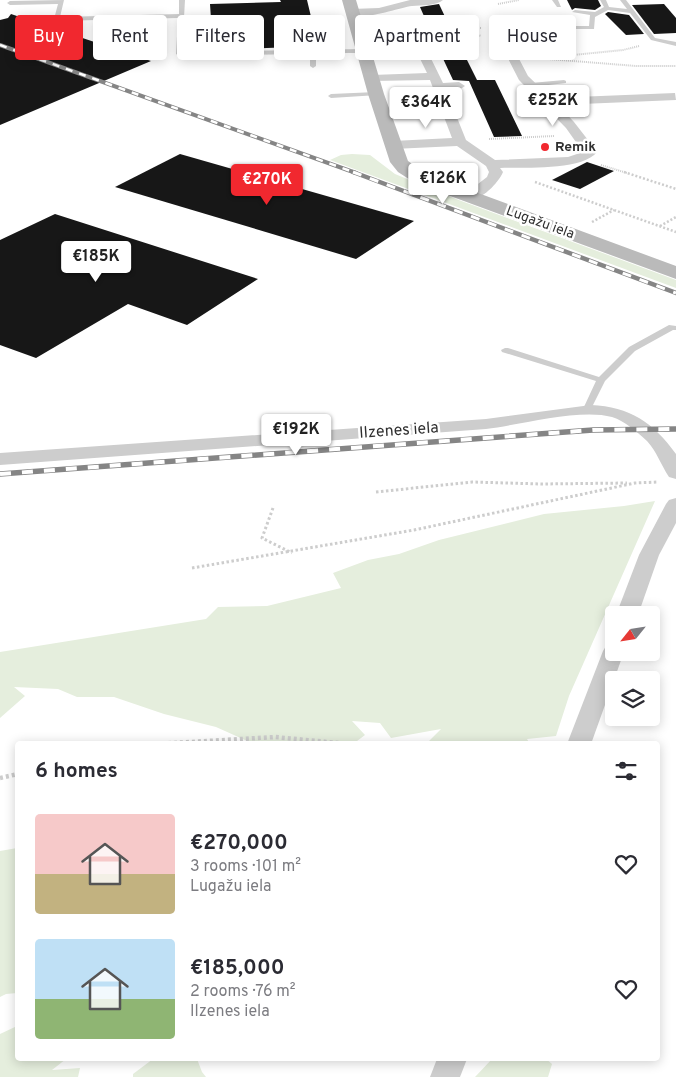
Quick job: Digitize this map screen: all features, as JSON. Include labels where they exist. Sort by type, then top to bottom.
[{"type":"street","points":[[400,5],[409,15]]},
{"type":"street","points":[[353,14],[379,11],[400,5],[436,5]]},
{"type":"street","points":[[421,15],[436,5]]},
{"type":"street","points":[[379,11],[395,15]]},
{"type":"street","name":"Lugažu iela","points":[[366,60],[399,162],[404,168],[422,179],[676,273]]},
{"type":"street","points":[[428,60],[460,142],[492,164],[496,172],[494,178],[470,197]]},
{"type":"street","points":[[492,164],[569,160],[582,158],[590,152],[570,125],[523,78],[513,60]]},
{"type":"street","points":[[374,86],[436,82],[459,86]]},
{"type":"street","points":[[548,102],[675,97]]},
{"type":"street","points":[[393,145],[460,142]]},
{"type":"street","name":"Ilzenes iela","points":[[0,458],[277,441],[488,424],[587,409],[620,414],[646,429],[673,463],[676,473]]},
{"type":"street","points":[[630,606],[649,555],[676,504]]},
{"type":"street","points":[[580,741],[610,661]]},
{"type":"street","points":[[445,1077],[451,1061]]},
{"type":"lane","points":[[181,15],[182,0]]},
{"type":"lane","points":[[555,0],[559,6]]},
{"type":"lane","points":[[604,0],[607,8]]},
{"type":"lane","points":[[623,0],[653,39],[676,44]]},
{"type":"lane","points":[[10,3],[61,1],[57,19],[177,16]]},
{"type":"lane","points":[[576,28],[592,28],[592,16],[607,8],[630,10]]},
{"type":"lane","points":[[575,12],[595,14]]},
{"type":"lane","points":[[313,60],[313,66]]},
{"type":"lane","points":[[531,85],[564,82]]},
{"type":"lane","points":[[331,96],[374,86]]},
{"type":"lane","points":[[587,409],[601,380],[632,349],[672,328],[676,328]]},
{"type":"lane","points":[[504,350],[601,380]]},
{"type":"path","points":[[498,4],[519,0]]},
{"type":"path","points":[[576,55],[623,50],[649,43],[653,39]]},
{"type":"path","points":[[585,61],[591,54]]},
{"type":"path","points":[[514,63],[531,60]]},
{"type":"path","points":[[555,60],[636,66],[676,66]]},
{"type":"path","points":[[481,140],[554,136]]},
{"type":"path","points":[[582,158],[676,190]]},
{"type":"path","points":[[527,179],[676,232]]},
{"type":"path","points":[[659,226],[676,217]]},
{"type":"path","points":[[376,492],[472,482],[541,484],[660,482]]},
{"type":"path","points":[[192,568],[292,553],[486,516],[635,483]]},
{"type":"path","points":[[273,508],[262,538],[292,553]]},
{"type":"path","points":[[207,741],[275,737],[317,741]]},
{"type":"path","points":[[0,778],[15,775]]},
{"type":"green space","points":[[341,155],[370,155],[395,174],[456,199],[676,280],[676,288],[330,160]]},
{"type":"green space","points":[[655,501],[609,606],[605,606],[605,614],[569,696],[556,736],[527,739],[528,741],[429,741],[441,729],[391,738],[380,723],[352,721],[365,735],[357,741],[247,741],[216,727],[164,714],[114,697],[77,697],[58,689],[14,687],[25,696],[0,718],[0,652],[206,619],[218,607],[267,606],[341,588],[333,573],[368,560],[399,554],[439,540],[544,514]]},
{"type":"green space","points":[[15,848],[15,993],[0,997],[0,851]]},
{"type":"green space","points":[[15,1027],[15,1061],[63,1061],[52,1070],[80,1068],[78,1077],[0,1077],[0,1034]]},
{"type":"green space","points":[[150,1061],[198,1061],[206,1077],[133,1077],[133,1074]]},
{"type":"green space","points":[[490,1061],[548,1061],[552,1064],[548,1077],[475,1077]]},
{"type":"building","points":[[280,0],[307,0],[311,15],[274,15],[274,48],[264,48],[264,15],[211,15],[210,4],[281,2]]},
{"type":"building","points":[[567,0],[598,0],[601,6],[595,10],[575,8],[572,10]]},
{"type":"building","points":[[439,4],[444,15],[424,15],[420,7]]},
{"type":"building","points":[[664,4],[676,18],[676,33],[654,34],[632,5]]},
{"type":"building","points":[[608,12],[629,15],[644,34],[626,35],[605,14]]},
{"type":"building","points":[[11,14],[15,15],[15,60],[83,60],[83,38],[93,42],[93,60],[151,61],[0,125],[0,20],[8,18]]},
{"type":"building","points":[[444,60],[467,60],[477,80],[495,80],[522,136],[494,137],[469,81],[453,80]]},
{"type":"building","points":[[180,154],[414,221],[356,259],[115,187]]},
{"type":"building","points":[[587,162],[614,171],[580,189],[552,180]]},
{"type":"building","points":[[55,214],[258,279],[187,325],[128,304],[36,358],[0,345],[0,240]]},
{"type":"railway","points":[[0,45],[356,173]]},
{"type":"railway","points":[[353,172],[676,293]]},
{"type":"railway","points":[[0,474],[593,430],[676,429]]},
{"type":"place","name":"Remik","points":[[545,147]]}]
